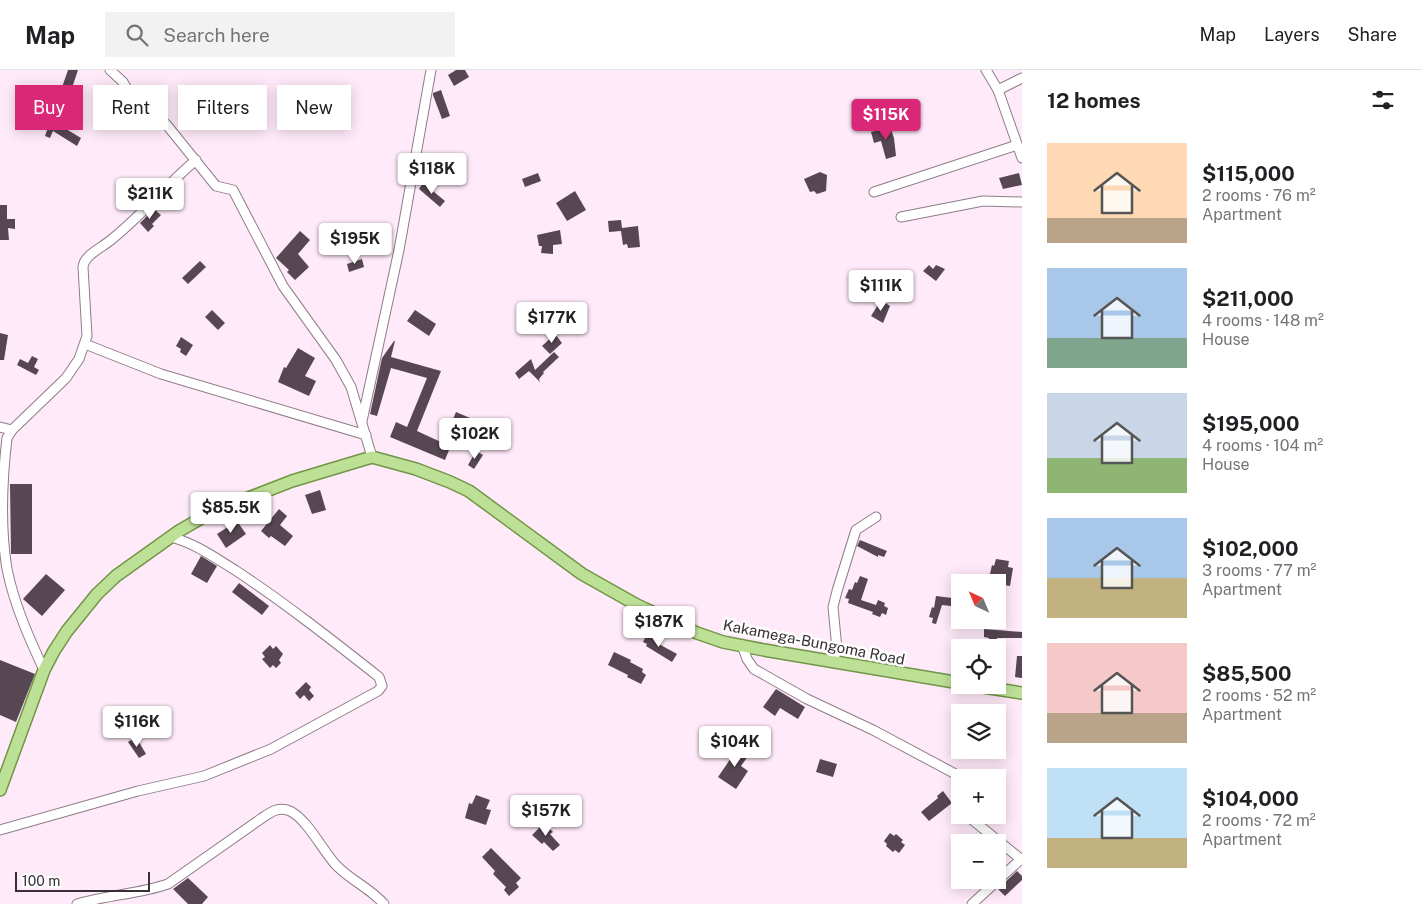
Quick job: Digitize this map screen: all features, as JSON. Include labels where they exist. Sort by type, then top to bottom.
[{"type":"main road","points":[[0,790],[44,670],[54,651],[67,631],[97,594],[116,576],[171,537],[210,513],[292,481],[372,457]]},
{"type":"main road","name":"Kakamega-Bungoma Road","points":[[372,457],[416,469],[450,482],[468,492],[582,574],[602,586],[697,633],[724,642],[951,682]]},
{"type":"main road","points":[[1006,691],[1022,693]]},
{"type":"street","points":[[110,70],[123,82],[132,98],[166,124],[216,186],[234,190],[283,286],[336,360],[350,387],[372,457]]},
{"type":"street","points":[[362,421],[399,250],[431,70]]},
{"type":"street","points":[[986,70],[998,90],[1022,158]]},
{"type":"street","points":[[998,90],[1022,78]]},
{"type":"street","points":[[874,192],[1017,144]]},
{"type":"street","points":[[44,670],[32,645],[12,590],[4,543],[2,500],[7,438],[12,430],[66,378],[80,359],[87,336],[83,263],[129,224],[176,177],[196,160]]},
{"type":"street","points":[[901,217],[983,201],[1022,202]]},
{"type":"street","points":[[86,344],[161,374],[366,435]]},
{"type":"street","points":[[0,427],[12,430]]},
{"type":"street","points":[[833,662],[836,649],[833,607],[836,592],[856,530],[876,517]]},
{"type":"street","points":[[0,830],[138,791],[204,776],[271,750],[378,691],[382,686],[379,677],[295,611],[187,541],[171,537]]},
{"type":"street","points":[[742,645],[754,669],[807,699],[873,730],[951,772]]},
{"type":"street","points":[[77,904],[168,884],[274,810],[283,809],[291,811],[299,817],[335,864],[375,894],[384,904]]},
{"type":"street","points":[[972,904],[1022,860],[977,824]]},
{"type":"building","points":[[68,70],[78,70],[73,85],[63,85]]},
{"type":"building","points":[[456,70],[465,70],[469,77],[454,86],[448,75]]},
{"type":"building","points":[[441,90],[450,116],[442,119],[433,95],[433,93]]},
{"type":"building","points":[[890,127],[894,138],[896,156],[886,159],[881,141],[874,143],[871,132]]},
{"type":"building","points":[[47,130],[68,130],[81,138],[77,146],[53,131],[50,138],[45,136]]},
{"type":"building","points":[[820,172],[827,175],[826,191],[817,194],[814,191],[810,192],[804,179]]},
{"type":"building","points":[[538,173],[541,181],[525,187],[522,179]]},
{"type":"building","points":[[1019,173],[1022,185],[1003,189],[999,178]]},
{"type":"building","points":[[423,183],[445,201],[440,207],[419,189]]},
{"type":"building","points":[[575,191],[586,210],[567,221],[556,203]]},
{"type":"building","points":[[0,205],[7,205],[7,219],[15,219],[15,229],[8,228],[9,240],[0,240]]},
{"type":"building","points":[[154,209],[161,215],[152,224],[154,226],[148,232],[140,223]]},
{"type":"building","points":[[621,220],[622,228],[638,226],[640,247],[628,248],[627,244],[623,245],[621,231],[609,232],[608,221]]},
{"type":"building","points":[[560,230],[562,244],[553,245],[553,254],[541,253],[542,246],[539,246],[537,235]]},
{"type":"building","points":[[300,231],[310,240],[298,254],[309,267],[295,280],[287,272],[289,270],[276,258]]},
{"type":"building","points":[[362,259],[364,267],[349,272],[347,264]]},
{"type":"building","points":[[200,261],[206,267],[188,284],[182,278]]},
{"type":"building","points":[[929,265],[933,269],[936,265],[945,269],[936,281],[923,271]]},
{"type":"building","points":[[881,300],[890,306],[883,323],[871,316]]},
{"type":"building","points":[[212,310],[225,323],[218,330],[205,317]]},
{"type":"building","points":[[415,310],[436,324],[429,336],[407,321]]},
{"type":"building","points":[[0,333],[8,335],[4,360],[0,360]]},
{"type":"building","points":[[555,334],[562,343],[550,354],[542,346]]},
{"type":"building","points":[[181,337],[193,345],[186,356],[176,346]]},
{"type":"building","points":[[394,341],[391,357],[441,371],[417,431],[443,443],[456,412],[470,418],[458,448],[451,445],[445,460],[390,437],[396,422],[407,427],[427,378],[391,368],[377,416],[370,414],[382,358]]},
{"type":"building","points":[[298,348],[315,358],[305,376],[316,381],[309,396],[278,382],[284,367],[286,368]]},
{"type":"building","points":[[554,352],[559,357],[543,372],[539,379],[540,382],[529,371],[519,379],[515,373],[531,359],[535,370]]},
{"type":"building","points":[[32,356],[38,359],[34,367],[39,370],[36,375],[17,365],[20,359],[28,363]]},
{"type":"building","points":[[497,428],[504,432],[493,450],[486,446]]},
{"type":"building","points":[[476,451],[483,455],[474,469],[468,465]]},
{"type":"building","points":[[10,484],[32,484],[32,554],[11,554]]},
{"type":"building","points":[[320,490],[326,510],[312,514],[305,495]]},
{"type":"building","points":[[279,509],[287,516],[280,525],[293,536],[285,546],[271,536],[269,538],[261,531]]},
{"type":"building","points":[[237,521],[246,534],[226,548],[217,534]]},
{"type":"building","points":[[860,540],[887,551],[884,557],[878,555],[878,557],[857,546]]},
{"type":"building","points":[[201,556],[217,566],[207,583],[191,574]]},
{"type":"building","points":[[996,559],[1009,561],[1008,567],[1013,568],[1010,586],[1006,585],[1006,574],[990,574],[992,565],[994,566]]},
{"type":"building","points":[[46,574],[65,590],[42,616],[23,599]]},
{"type":"building","points":[[860,576],[868,579],[861,600],[876,605],[878,600],[885,603],[884,606],[888,608],[886,615],[882,613],[880,617],[872,614],[873,612],[848,603],[849,599],[845,598],[849,589],[852,590]]},
{"type":"building","points":[[239,583],[269,606],[262,615],[232,592]]},
{"type":"building","points":[[936,596],[951,598],[951,606],[942,605],[936,624],[932,623],[933,618],[929,617],[932,607],[934,608]]},
{"type":"building","points":[[984,629],[1022,632],[1022,638],[989,639],[984,637]]},
{"type":"building","points":[[647,634],[659,640],[657,643],[677,654],[672,662],[646,646],[647,644],[643,642]]},
{"type":"building","points":[[270,645],[273,649],[276,646],[283,654],[279,660],[281,663],[276,668],[273,665],[270,668],[262,659],[265,657],[262,653]]},
{"type":"building","points":[[614,652],[631,660],[630,662],[643,669],[642,672],[646,675],[641,684],[608,665]]},
{"type":"building","points":[[1017,656],[1022,656],[1022,678],[1015,677]]},
{"type":"building","points":[[0,660],[35,674],[16,722],[0,715]]},
{"type":"building","points":[[306,682],[311,687],[309,690],[314,696],[309,701],[304,695],[300,699],[295,693]]},
{"type":"building","points":[[776,689],[805,707],[798,719],[780,708],[775,716],[763,707]]},
{"type":"building","points":[[136,737],[146,754],[139,758],[128,742]]},
{"type":"building","points":[[740,745],[751,752],[741,766],[748,771],[736,789],[718,777]]},
{"type":"building","points":[[820,759],[837,764],[833,777],[816,772]]},
{"type":"building","points":[[943,791],[951,804],[929,821],[921,812],[938,798],[937,796]]},
{"type":"building","points":[[476,795],[490,800],[486,809],[491,810],[486,825],[465,818],[469,803],[472,804]]},
{"type":"building","points":[[544,823],[553,832],[550,834],[560,845],[553,851],[544,842],[542,844],[532,835]]},
{"type":"building","points":[[890,833],[894,836],[896,834],[903,840],[901,842],[905,845],[899,853],[895,850],[893,852],[886,846],[887,844],[884,841]]},
{"type":"building","points":[[491,848],[521,878],[516,883],[519,887],[509,896],[504,890],[506,887],[493,874],[495,871],[482,857]]},
{"type":"building","points":[[1017,871],[1022,876],[1022,880],[1005,896],[998,889],[1006,889],[1006,881]]},
{"type":"building","points":[[188,878],[208,897],[202,904],[188,904],[173,889]]}]
